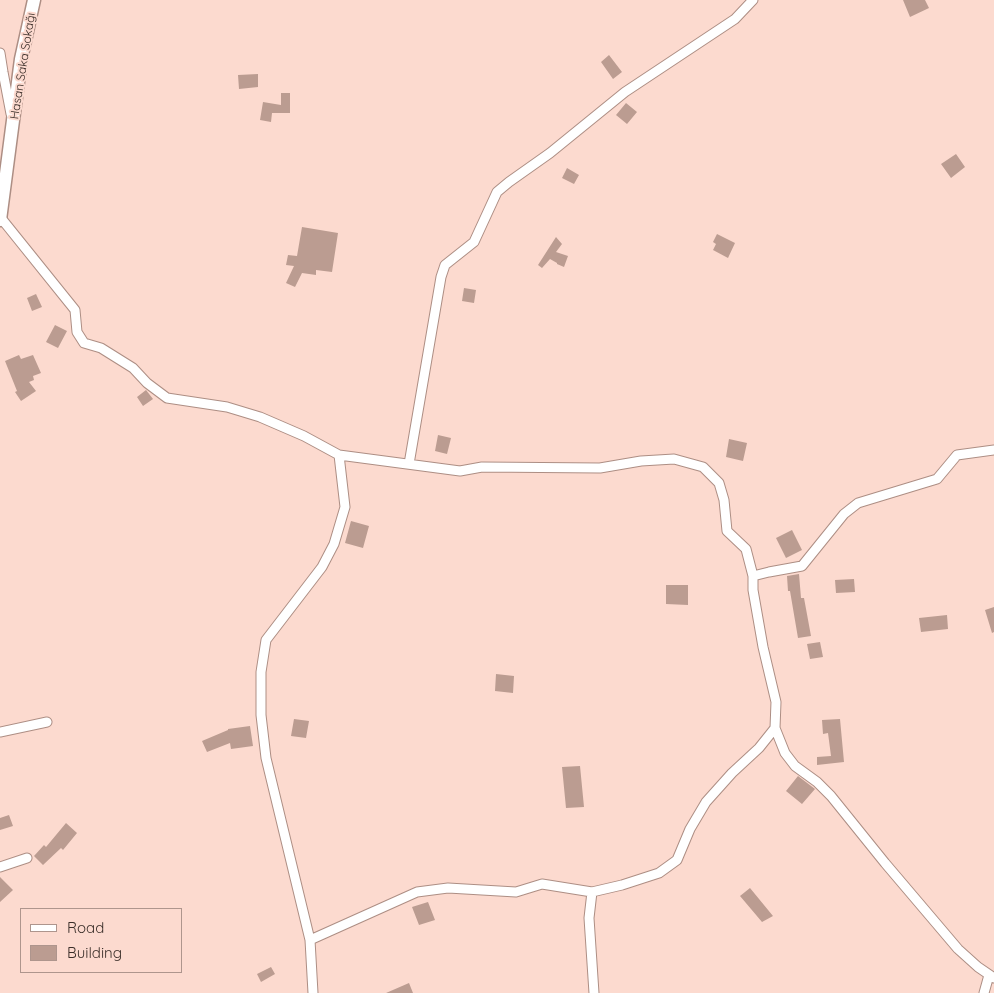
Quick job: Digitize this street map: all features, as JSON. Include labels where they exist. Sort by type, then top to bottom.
[{"type":"street","name":"Hasan Saka Sokağı","points":[[1,219],[21,60],[34,0]]},
{"type":"street","points":[[409,464],[441,277],[445,265],[474,242],[496,192],[550,153],[625,92],[735,19],[753,0]]},
{"type":"street","points":[[0,53],[2,72],[13,123]]},
{"type":"street","points":[[1,219],[75,310],[77,332],[84,343],[101,348],[133,368],[147,383],[167,398],[227,407],[260,417],[304,436],[339,455],[460,471],[482,468],[600,468],[641,461],[674,459],[703,467],[719,483],[724,500],[727,532],[746,549],[753,576],[753,590],[763,647],[776,702],[775,728],[785,752],[795,766],[817,782],[831,796],[958,949],[991,976],[984,993]]},
{"type":"street","points":[[753,576],[802,566],[844,514],[858,503],[938,479],[958,455],[994,450]]},
{"type":"street","points":[[313,993],[310,940],[266,758],[261,715],[261,672],[266,640],[322,566],[334,544],[345,506],[339,455]]},
{"type":"street","points":[[0,732],[48,722]]},
{"type":"street","points":[[310,940],[417,892],[448,888],[516,892],[542,884],[592,892],[622,885],[658,872],[677,860],[690,829],[706,802],[732,773],[759,748],[775,728]]},
{"type":"street","points":[[0,867],[27,858]]},
{"type":"street","points":[[592,892],[588,918],[594,993]]},
{"type":"building","points":[[903,0],[925,0],[929,8],[910,17]]},
{"type":"building","points":[[609,55],[622,72],[613,79],[601,62]]},
{"type":"building","points":[[258,74],[258,87],[239,89],[238,75]]},
{"type":"building","points":[[281,93],[290,93],[290,113],[272,113],[271,122],[260,120],[263,102],[281,105]]},
{"type":"building","points":[[626,103],[637,112],[627,124],[616,115]]},
{"type":"building","points":[[956,154],[965,167],[951,178],[941,164]]},
{"type":"building","points":[[567,168],[579,175],[574,184],[562,178]]},
{"type":"building","points":[[302,227],[338,233],[332,272],[316,270],[316,275],[302,273],[295,287],[286,283],[294,266],[286,265],[288,255],[297,256]]},
{"type":"building","points":[[717,234],[735,243],[728,258],[713,250],[716,244],[713,242]]},
{"type":"building","points":[[556,237],[562,244],[556,252],[568,256],[564,267],[550,259],[542,268],[538,265]]},
{"type":"building","points":[[464,288],[476,290],[474,303],[462,301]]},
{"type":"building","points":[[36,294],[42,307],[32,311],[27,298]]},
{"type":"building","points":[[55,325],[67,331],[58,348],[46,342]]},
{"type":"building","points":[[19,355],[21,359],[33,355],[41,373],[33,376],[34,380],[29,382],[36,391],[21,401],[15,392],[17,391],[5,361]]},
{"type":"building","points":[[146,390],[153,399],[143,406],[137,397]]},
{"type":"building","points":[[438,435],[451,438],[447,454],[435,451]]},
{"type":"building","points":[[729,439],[747,443],[743,461],[726,457]]},
{"type":"building","points":[[351,521],[369,526],[363,548],[345,543]]},
{"type":"building","points":[[792,530],[802,550],[786,558],[776,538]]},
{"type":"building","points":[[799,574],[801,598],[804,598],[811,636],[798,638],[790,591],[788,591],[787,576]]},
{"type":"building","points":[[854,579],[855,592],[836,593],[835,580]]},
{"type":"building","points":[[666,585],[688,585],[688,605],[666,604]]},
{"type":"building","points":[[994,607],[994,632],[992,633],[985,610]]},
{"type":"building","points":[[947,615],[948,629],[921,632],[919,618]]},
{"type":"building","points":[[820,642],[823,657],[810,659],[807,644]]},
{"type":"building","points":[[496,674],[514,676],[513,693],[495,691]]},
{"type":"building","points":[[294,719],[309,721],[306,738],[291,736]]},
{"type":"building","points":[[840,719],[844,762],[817,765],[817,757],[831,756],[828,733],[823,734],[822,720]]},
{"type":"building","points":[[250,726],[253,746],[231,749],[230,743],[207,752],[202,741],[228,729]]},
{"type":"building","points":[[580,766],[584,807],[566,808],[562,767]]},
{"type":"building","points":[[798,776],[815,789],[802,804],[786,791]]},
{"type":"building","points":[[9,815],[13,826],[0,830],[0,818]]},
{"type":"building","points":[[66,823],[77,833],[63,850],[61,848],[43,865],[34,856],[44,845],[46,847]]},
{"type":"building","points":[[0,877],[13,890],[0,902]]},
{"type":"building","points":[[750,888],[773,916],[762,922],[740,896]]},
{"type":"building","points":[[428,902],[435,920],[419,925],[412,907]]},
{"type":"building","points":[[271,967],[275,974],[261,982],[257,974]]},
{"type":"building","points":[[409,983],[413,993],[386,993]]}]
